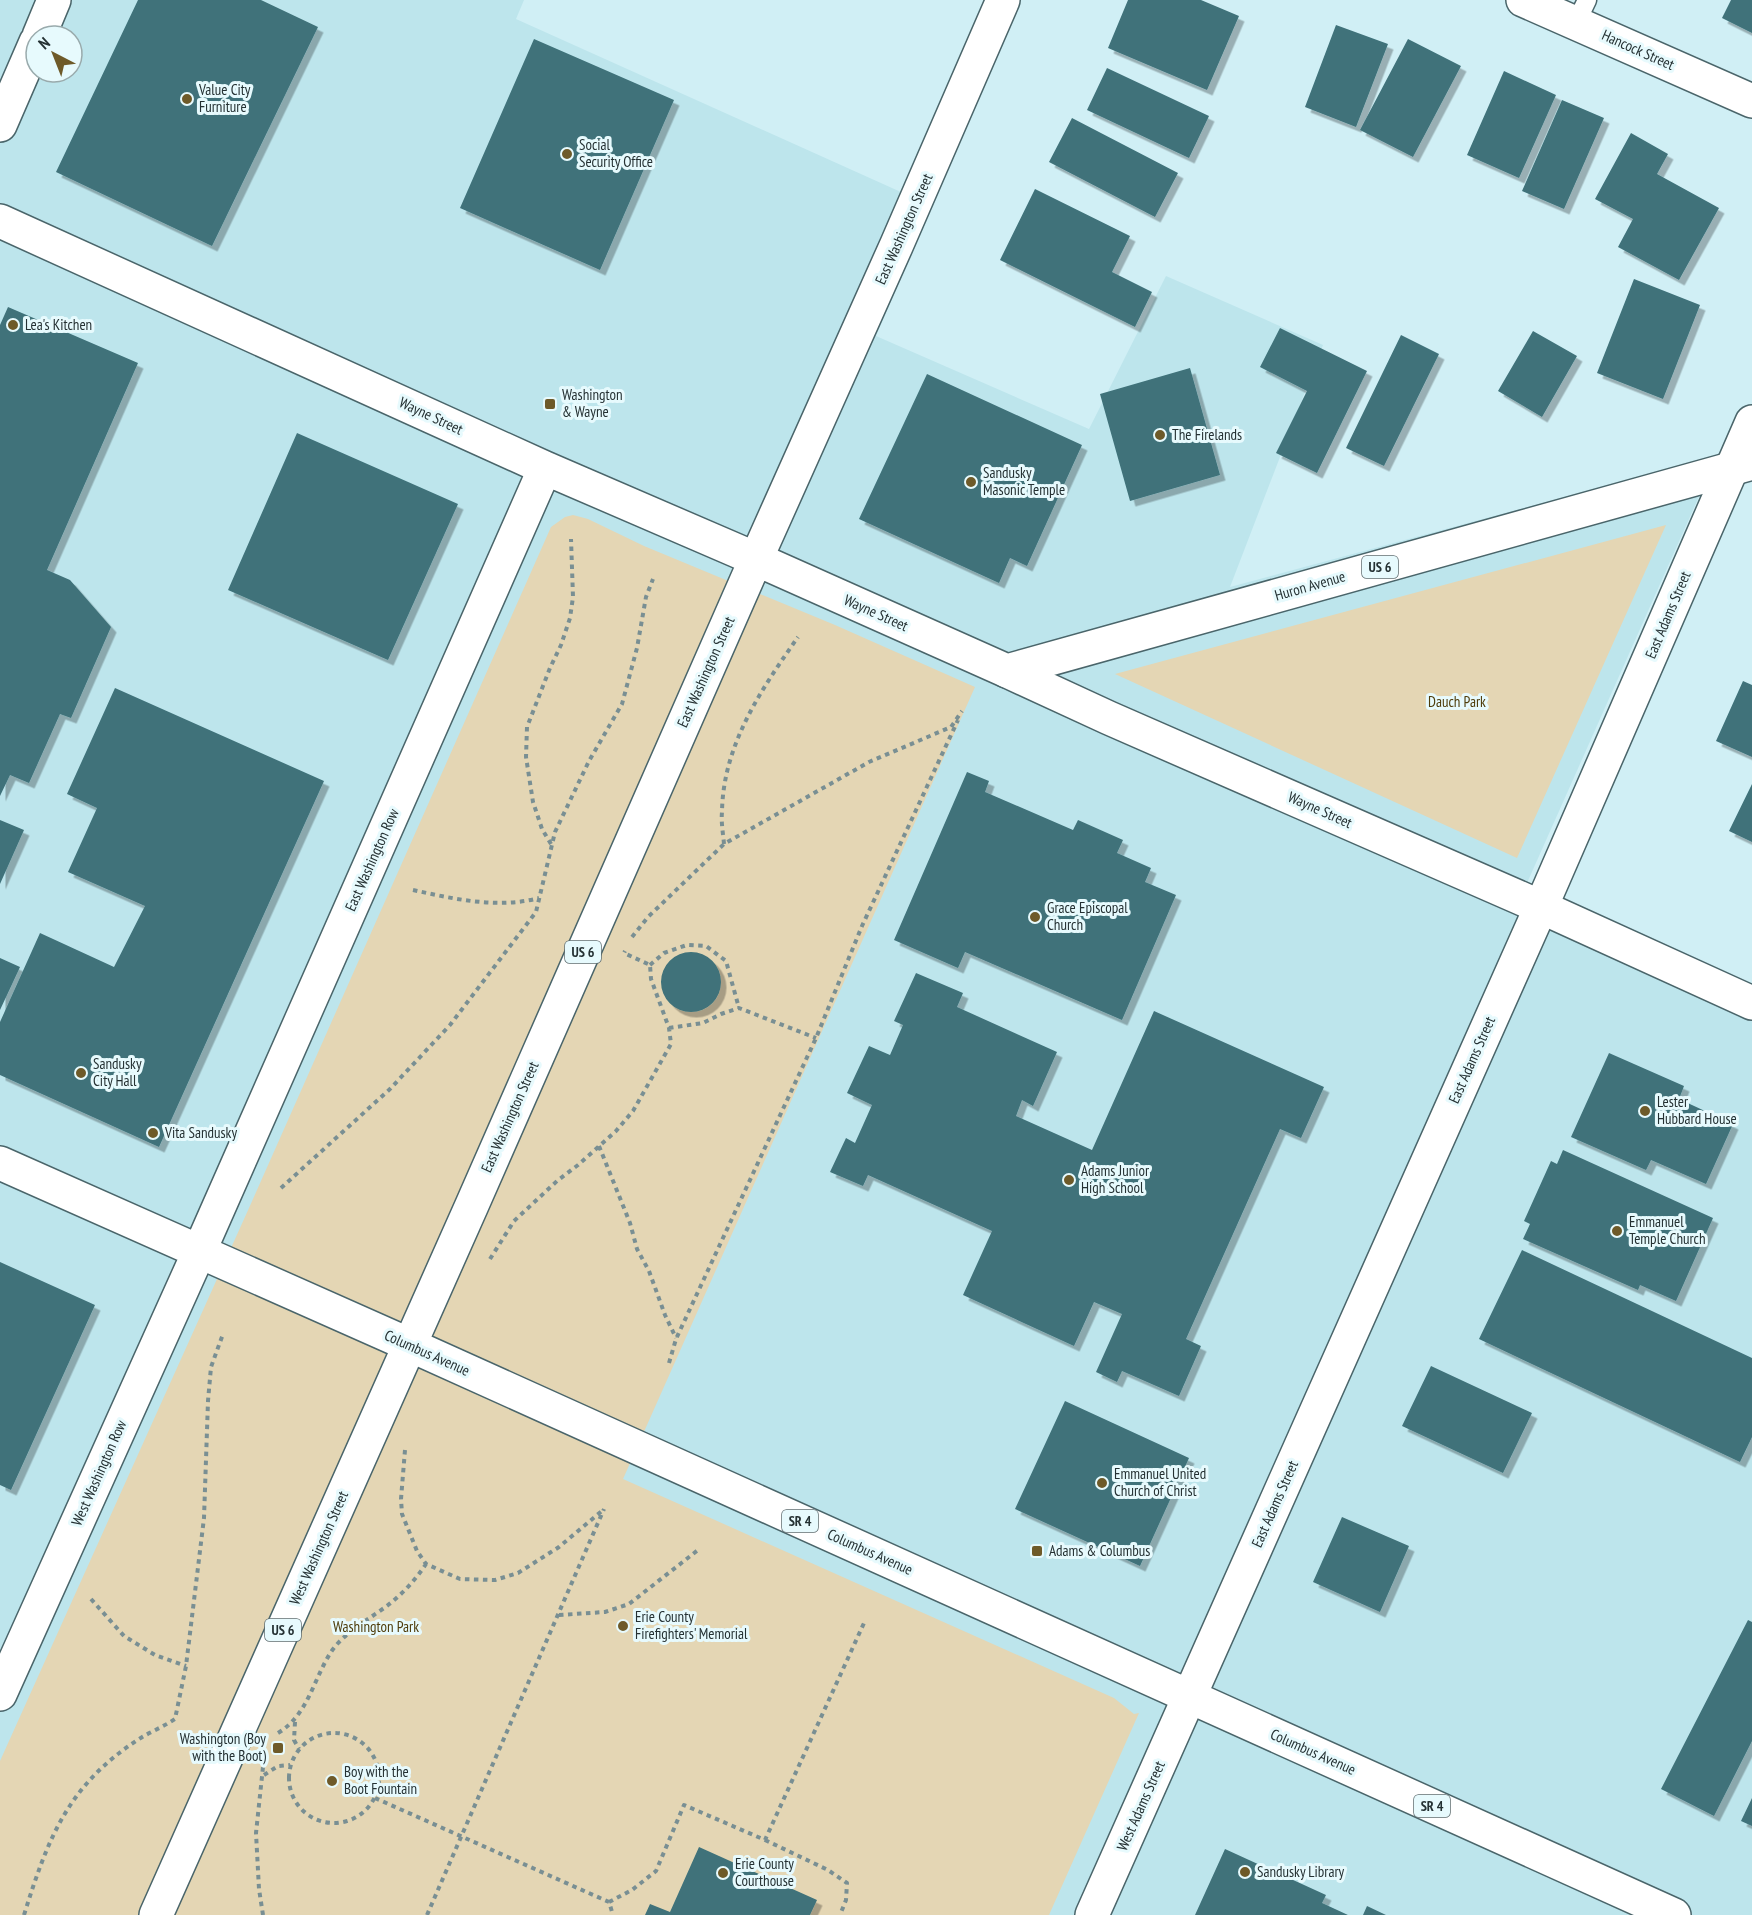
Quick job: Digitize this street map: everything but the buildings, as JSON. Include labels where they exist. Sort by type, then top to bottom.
[{"type":"street","points":[[44,24],[54,0]]},
{"type":"street","name":"East Washington Street","points":[[410,1345],[1003,0]]},
{"type":"street","name":"Hancock Street","points":[[1523,0],[1582,12],[1752,101]]},
{"type":"street","points":[[0,125],[24,70]]},
{"type":"street","name":"Wayne Street","points":[[0,221],[545,468],[756,559],[1109,718],[1541,907],[1752,1004]]},
{"type":"street","name":"East Adams Street","points":[[1190,1696],[1541,907],[1742,466],[1752,422]]},
{"type":"street","name":"Huron Avenue","points":[[1007,671],[1742,466]]},
{"type":"street","name":"East Washington Row","points":[[199,1252],[545,468]]},
{"type":"street","name":"Columbus Avenue","points":[[0,1163],[410,1345],[1669,1914]]},
{"type":"street","name":"West Washington Row","points":[[0,1694],[199,1252]]},
{"type":"street","name":"West Washington Street","points":[[156,1915],[410,1345]]},
{"type":"street","name":"West Adams Street","points":[[1092,1915],[1190,1696]]},
{"type":"path","points":[[552,844],[542,829],[533,802],[526,757],[527,727],[570,618],[573,597],[571,539]]},
{"type":"path","points":[[281,1188],[390,1089],[450,1025],[536,912],[555,832],[576,787],[622,704],[637,648],[646,597],[653,579]]},
{"type":"path","points":[[724,844],[722,801],[738,733],[798,637]]},
{"type":"path","points":[[650,965],[624,953],[631,938],[648,917],[724,844],[860,766],[951,727],[962,711],[862,926],[816,1038],[676,1339],[669,1363]]},
{"type":"path","points":[[413,890],[486,903],[525,902],[539,898]]},
{"type":"path","points":[[650,965],[664,953],[687,945],[706,946],[726,961],[739,1008]]},
{"type":"path","points":[[489,1262],[514,1221],[616,1131],[633,1111],[671,1044],[669,1028],[651,979],[650,965]]},
{"type":"path","points":[[669,1028],[703,1023],[739,1008],[816,1038]]},
{"type":"path","points":[[599,1146],[630,1223],[637,1250],[676,1339]]},
{"type":"path","points":[[24,1915],[52,1834],[75,1797],[115,1756],[175,1719],[186,1666],[204,1518],[208,1401],[212,1366],[223,1334]]},
{"type":"path","points":[[406,1448],[401,1499],[402,1514],[417,1551],[426,1564],[460,1579],[495,1580],[518,1573],[538,1562],[604,1509],[428,1915]]},
{"type":"path","points":[[559,1615],[605,1612],[629,1604],[698,1550]]},
{"type":"path","points":[[299,1749],[294,1740],[296,1720],[331,1652],[350,1633],[412,1584],[426,1564]]},
{"type":"path","points":[[91,1599],[124,1636],[155,1655],[186,1666]]},
{"type":"path","points":[[765,1840],[864,1623]]},
{"type":"path","points":[[275,1734],[296,1720]]},
{"type":"path","points":[[337,1732],[352,1736],[364,1744],[373,1755],[378,1769],[379,1784],[375,1798],[366,1810],[354,1819],[333,1823],[311,1818],[300,1809],[292,1795],[288,1780],[290,1765],[299,1749],[307,1741],[321,1734],[337,1732]]},
{"type":"path","points":[[263,1775],[278,1766],[290,1765]]},
{"type":"path","points":[[263,1766],[256,1833],[263,1915]]},
{"type":"path","points":[[375,1798],[609,1902],[613,1915]]},
{"type":"path","points":[[609,1902],[632,1890],[656,1870],[684,1805],[765,1840],[828,1870],[847,1882],[846,1900],[840,1915]]},
{"type":"shaded area","points":[[0,0],[524,0],[516,19],[932,206],[876,336],[1089,429],[1166,276],[1323,345],[1230,587],[1717,456],[1515,910],[1752,1012],[1752,1915],[0,1915]]},
{"type":"green space","name":"Washington Park","points":[[573,515],[588,519],[644,546],[835,625],[975,687],[623,1479],[1114,1698],[1134,1714],[1139,1713],[1049,1915],[0,1915],[0,1761],[249,1208],[551,527],[565,517]]},
{"type":"green space","name":"Dauch Park","points":[[1666,525],[1517,858],[1115,674]]},
{"type":"place","name":"Value City Furniture","points":[[187,99]]},
{"type":"place","name":"Social Security Office","points":[[567,154]]},
{"type":"place","name":"Lea's Kitchen","points":[[13,325]]},
{"type":"place","name":"Washington & Wayne","points":[[550,404]]},
{"type":"place","name":"The Firelands","points":[[1160,435]]},
{"type":"place","name":"Sandusky Masonic Temple","points":[[971,482]]},
{"type":"place","name":"Grace Episcopal Church","points":[[1035,917]]},
{"type":"place","name":"Sandusky City Hall","points":[[81,1073]]},
{"type":"place","name":"Lester Hubbard House","points":[[1645,1111]]},
{"type":"place","name":"Vita Sandusky","points":[[153,1133]]},
{"type":"place","name":"Adams Junior High School","points":[[1069,1180]]},
{"type":"place","name":"Emmanuel Temple Church","points":[[1617,1231]]},
{"type":"place","name":"Emmanuel United Church of Christ","points":[[1102,1483]]},
{"type":"place","name":"Adams & Columbus","points":[[1037,1551]]},
{"type":"place","name":"Erie County Firefighters' Memorial","points":[[623,1626]]},
{"type":"place","name":"Washington (Boy with the Boot)","points":[[278,1748]]},
{"type":"place","name":"Boy with the Boot Fountain","points":[[332,1781]]},
{"type":"place","name":"Sandusky Library","points":[[1245,1872]]},
{"type":"place","name":"Erie County Courthouse","points":[[723,1873]]}]
